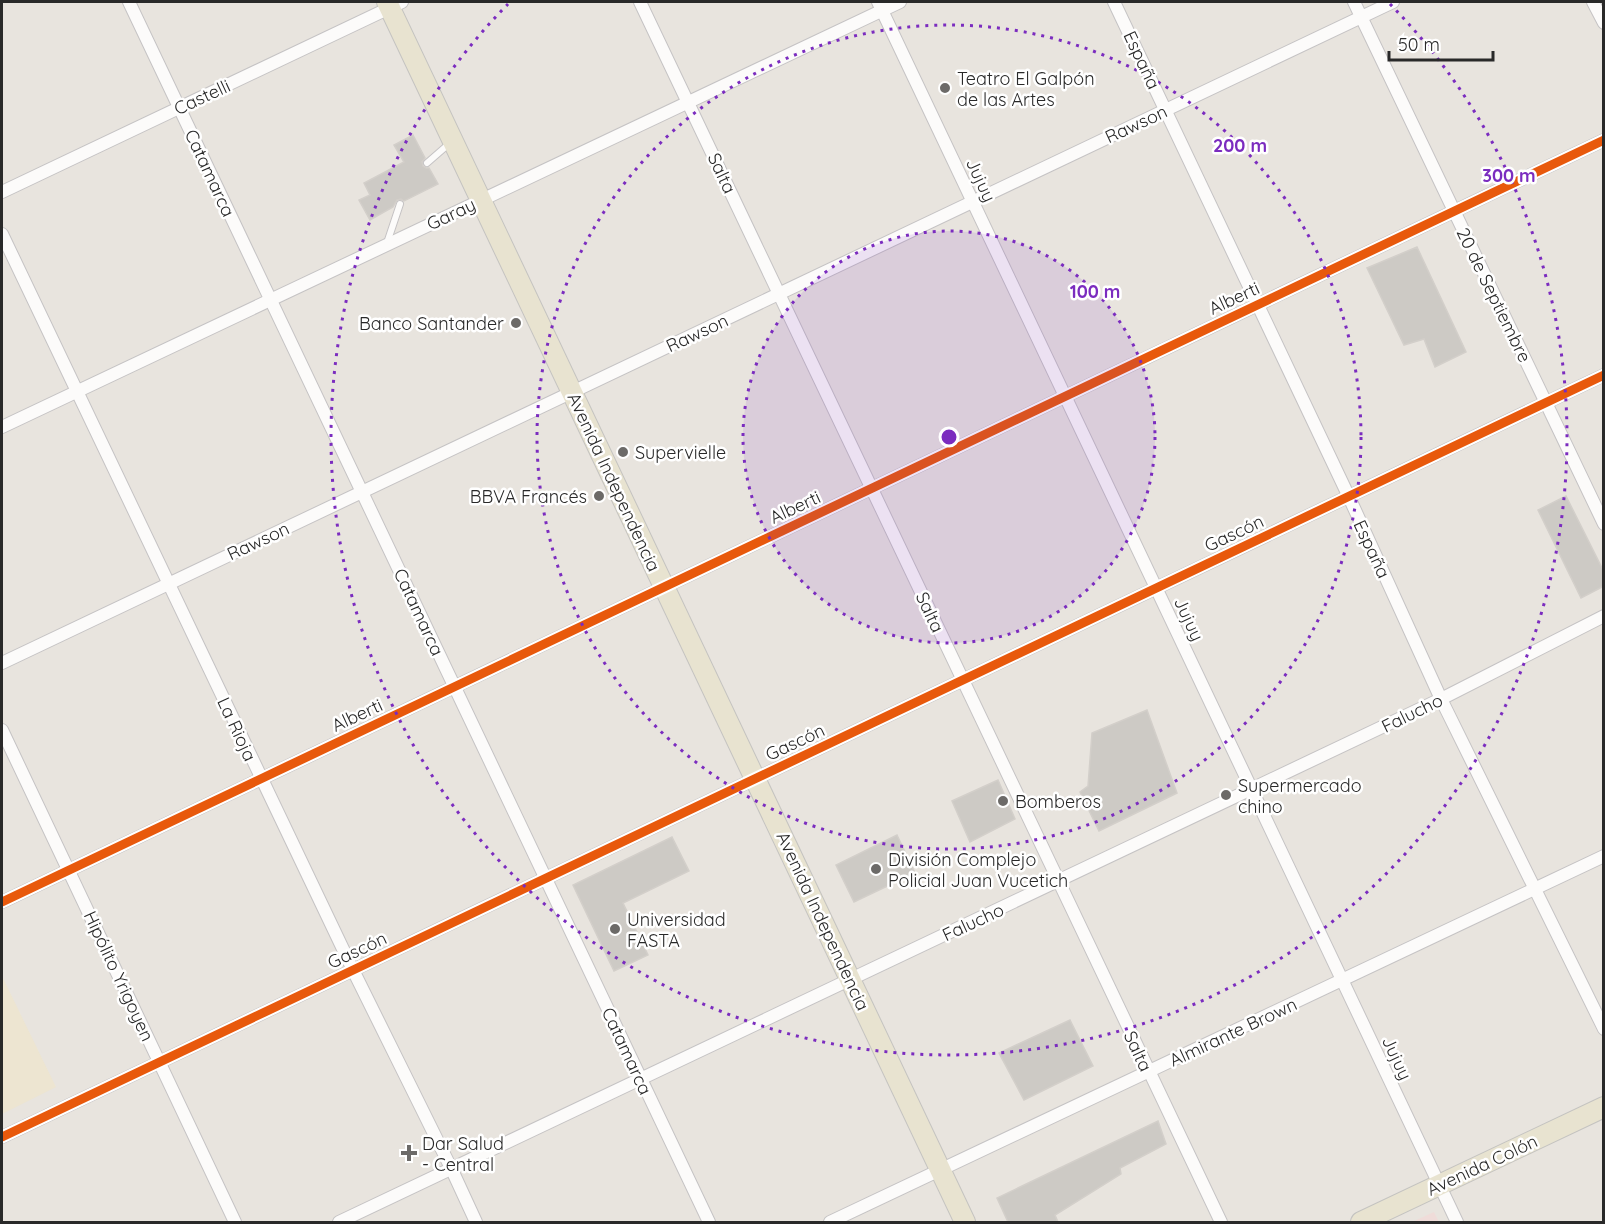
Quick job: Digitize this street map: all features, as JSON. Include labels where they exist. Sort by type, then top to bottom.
[{"type":"main road","name":"Avenida Independencia","points":[[393,4],[453,141],[965,1222]]},
{"type":"main road","name":"Avenida Colón","points":[[1361,1222],[1604,1107]]},
{"type":"street","name":"Catamarca","points":[[129,2],[709,1222]]},
{"type":"street","name":"Salta","points":[[640,2],[1221,1222]]},
{"type":"street","name":"Garay","points":[[2,427],[688,102],[880,6],[900,2]]},
{"type":"street","name":"España","points":[[1114,2],[1349,497],[1441,699],[1604,1029]]},
{"type":"street","name":"20 de Septiembre","points":[[1354,2],[1604,524]]},
{"type":"street","name":"Rawson","points":[[2,663],[1393,2]]},
{"type":"street","points":[[1593,2],[1604,23]]},
{"type":"street","name":"Castelli","points":[[2,192],[393,4]]},
{"type":"street","name":"Jujuy","points":[[880,6],[1458,1222]]},
{"type":"street","name":"Alberti","points":[[2,902],[1604,140]]},
{"type":"street","name":"La Rioja","points":[[2,234],[261,779],[476,1222]]},
{"type":"street","name":"Gascón","points":[[2,1137],[1604,375]]},
{"type":"street","name":"Falucho","points":[[339,1222],[1441,699],[1604,616]]},
{"type":"street","name":"Hipólito Yrigoyen","points":[[2,730],[235,1222]]},
{"type":"street","name":"Almirante Brown","points":[[830,1222],[1604,856]]},
{"type":"lane","points":[[427,163],[453,141]]},
{"type":"lane","points":[[386,245],[400,204]]},
{"type":"shaded area","points":[[2,976],[56,1087],[2,1114]]},
{"type":"shaded area","points":[[1434,1212],[1439,1222],[1412,1222]]},
{"type":"building","points":[[413,135],[425,158],[422,162],[423,166],[429,168],[438,184],[404,201],[397,200],[393,207],[370,220],[359,200],[370,195],[364,183],[404,162],[394,145]]},
{"type":"building","points":[[1417,247],[1466,352],[1435,367],[1424,339],[1404,345],[1367,268]]},
{"type":"building","points":[[1566,496],[1604,572],[1604,586],[1581,598],[1538,510]]},
{"type":"building","points":[[1147,710],[1177,793],[1099,831],[1080,792],[1088,786],[1092,733]]},
{"type":"building","points":[[998,780],[1015,819],[970,842],[952,801]]},
{"type":"building","name":"División Complejo Policial Juan Vucetich","points":[[897,835],[915,873],[854,902],[836,865]]},
{"type":"building","name":"Universidad FASTA","points":[[672,837],[689,871],[623,903],[648,955],[614,971],[573,885]]},
{"type":"building","points":[[1070,1020],[1093,1066],[1024,1100],[999,1053]]},
{"type":"building","points":[[1158,1121],[1166,1144],[1120,1168],[1121,1174],[1055,1215],[1058,1222],[1008,1222],[997,1198]]},
{"type":"cycle path","points":[[2,902],[1604,140]]},
{"type":"cycle path","points":[[2,1137],[1604,375]]},
{"type":"place","name":"Teatro El Galpón de las Artes","points":[[945,88]]},
{"type":"place","name":"Banco Santander","points":[[516,323]]},
{"type":"place","name":"Supervielle","points":[[623,452]]},
{"type":"place","name":"BBVA Francés","points":[[599,496]]},
{"type":"place","name":"Supermercado chino","points":[[1226,795]]},
{"type":"place","name":"Bomberos","points":[[1003,801]]},
{"type":"place","name":"División Complejo Policial Juan Vucetich","points":[[876,869]]},
{"type":"place","name":"Universidad FASTA","points":[[615,929]]},
{"type":"place","name":"Dar Salud - Central","points":[[409,1153]]}]
